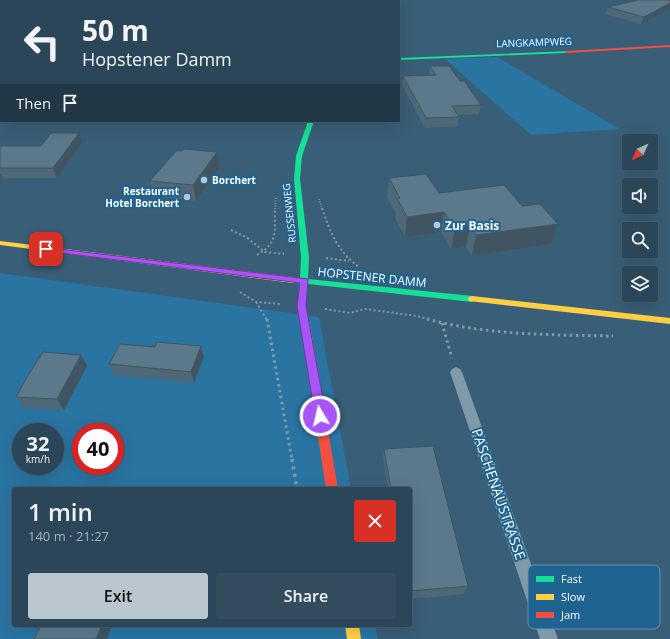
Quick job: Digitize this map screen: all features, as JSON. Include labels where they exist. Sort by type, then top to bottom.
[{"type":"street","name":"LANGKAMPWEG","points":[[400,59],[670,46]]},
{"type":"street","name":"RUSSENWEG","points":[[305,281],[305,256],[297,198],[297,166],[303,140],[311,122]]},
{"type":"street","name":"HOPSTENER DAMM","points":[[0,243],[305,281],[670,321]]},
{"type":"street","points":[[305,281],[302,306],[332,487]]},
{"type":"street","points":[[352,627],[354,639]]},
{"type":"lane","name":"PASCHENAUSTRASSE","points":[[456,372],[528,579]]},
{"type":"lane","name":"PASCHENAUSTRASSE","points":[[546,629],[549,639]]},
{"type":"path","points":[[238,291],[251,260],[269,248],[273,240],[276,194]]},
{"type":"path","points":[[318,195],[338,250],[349,261],[367,271],[365,308]]},
{"type":"path","points":[[256,302],[267,318],[297,487]]},
{"type":"path","points":[[302,306],[350,313],[365,308],[417,316],[442,324],[529,334],[619,336]]},
{"type":"path","points":[[442,324],[456,372]]},
{"type":"shaded area","points":[[497,57],[620,129],[531,135],[445,59]]},
{"type":"shaded area","points":[[0,273],[319,317],[351,487],[12,487],[12,627],[375,627],[378,639],[0,639]]},
{"type":"building","points":[[638,0],[670,0],[670,3],[644,17],[608,7]]},
{"type":"building","points":[[430,66],[449,66],[460,81],[464,81],[481,105],[452,106],[459,117],[426,118],[403,76],[436,75]]},
{"type":"building","points":[[51,133],[79,133],[53,168],[0,168],[0,146],[41,146]]},
{"type":"building","points":[[184,149],[217,152],[193,185],[150,181],[176,151],[182,151]]},
{"type":"building","points":[[426,174],[439,193],[504,185],[522,206],[540,204],[558,224],[476,235],[470,226],[455,228],[444,212],[407,217],[397,198],[400,198],[389,178]]},
{"type":"building","points":[[157,342],[201,346],[191,372],[109,364],[120,344],[155,347]]},
{"type":"building","points":[[43,352],[81,355],[57,399],[16,397],[27,377]]},
{"type":"building","points":[[433,446],[468,586],[412,591],[412,487],[391,487],[384,449]]},
{"type":"building","points":[[40,627],[101,627],[96,639],[34,639]]},
{"type":"traffic: fast","points":[[400,59],[566,52]]},
{"type":"traffic: fast","points":[[308,341],[302,306],[305,257],[297,179],[299,156],[311,122]]},
{"type":"traffic: fast","points":[[293,280],[472,299]]},
{"type":"traffic: slow","points":[[0,243],[293,280]]},
{"type":"traffic: slow","points":[[472,299],[670,321]]},
{"type":"traffic: slow","points":[[352,627],[354,639]]},
{"type":"traffic: jam","points":[[566,52],[670,46]]},
{"type":"traffic: jam","points":[[308,341],[332,487]]},
{"type":"place","name":"Borchert","points":[[204,180]]},
{"type":"place","name":"Restaurant Hotel Borchert","points":[[187,197]]},
{"type":"place","name":"Zur Basis","points":[[437,225]]},
{"type":"route","points":[[46,249],[305,281],[302,306],[320,416]]}]
